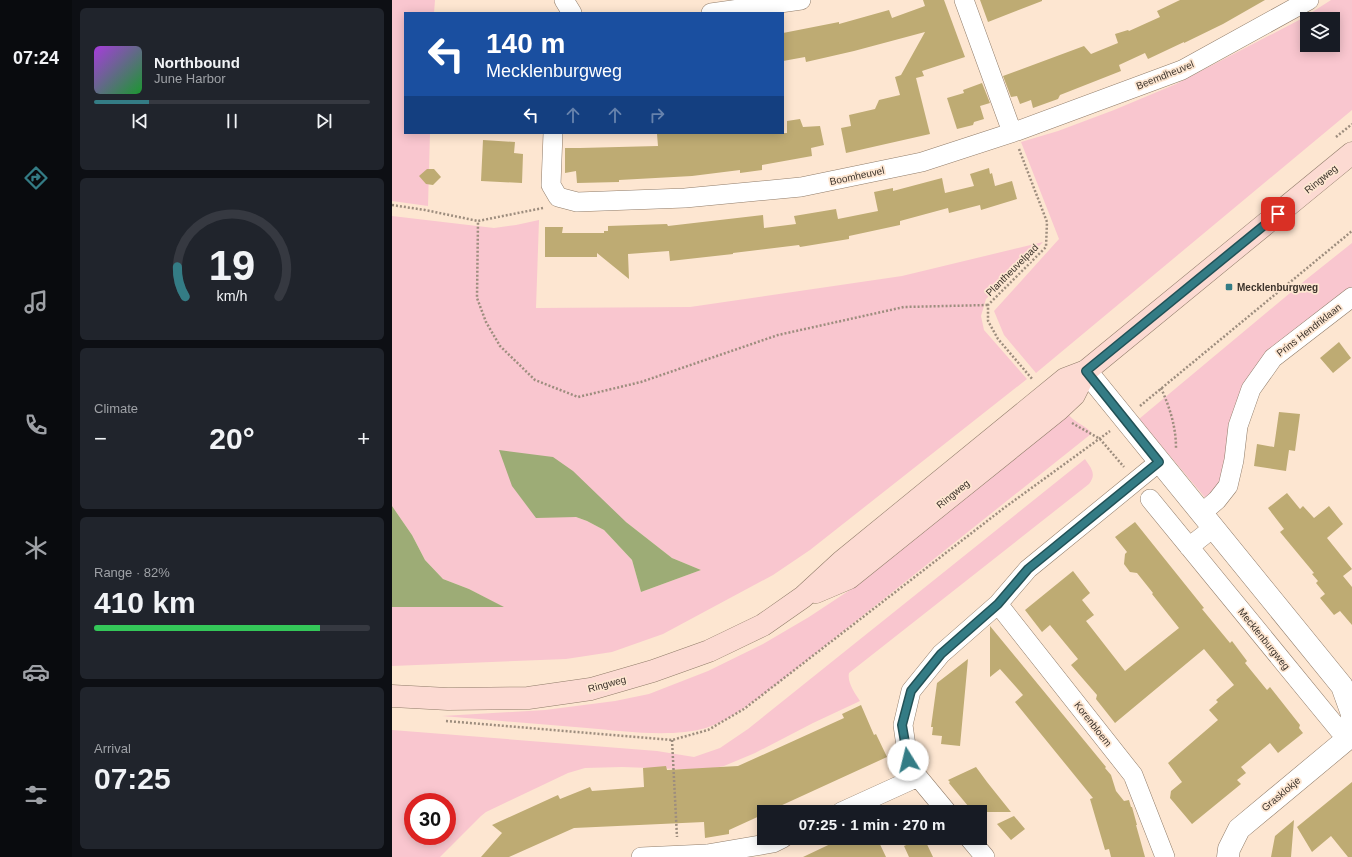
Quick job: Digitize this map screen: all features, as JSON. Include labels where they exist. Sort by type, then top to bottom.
[{"type":"main road","name":"Ringweg","points":[[392,696],[448,699],[528,698],[591,689],[653,671],[709,651],[763,625],[803,597],[841,562],[1065,379],[1086,371],[1352,153]]},
{"type":"main road","name":"Ringweg","points":[[803,597],[849,578],[1058,410],[1074,395],[1086,371]]},
{"type":"street","points":[[564,0],[571,12]]},
{"type":"street","points":[[718,12],[801,0]]},
{"type":"street","points":[[964,0],[1012,132]]},
{"type":"street","name":"Beemdheuvel","points":[[1012,132],[1182,70],[1309,0]]},
{"type":"street","name":"Boomheuvel","points":[[558,197],[577,202],[685,198],[801,187],[922,162],[1012,132]]},
{"type":"street","points":[[554,134],[551,185],[558,197]]},
{"type":"street","name":"Prins Hendriklaan","points":[[1207,521],[1217,500],[1228,486],[1234,460],[1238,426],[1251,388],[1273,358],[1352,297]]},
{"type":"street","points":[[1086,371],[1168,456],[1207,521],[1342,686],[1352,714]]},
{"type":"street","points":[[941,805],[918,777],[908,760],[902,725],[911,691],[941,654],[998,604],[1028,569],[1135,481],[1168,456]]},
{"type":"street","name":"Mecklenburgweg","points":[[1150,499],[1189,547],[1347,731]]},
{"type":"street","points":[[1189,547],[1207,521]]},
{"type":"street","name":"Korenbloem","points":[[998,604],[1133,775],[1165,857]]},
{"type":"street","name":"Grasklokje","points":[[1228,857],[1239,829],[1347,731]]},
{"type":"street","points":[[856,805],[918,777]]},
{"type":"street","points":[[641,857],[708,854],[761,845]]},
{"type":"street","points":[[975,845],[985,857]]},
{"type":"path","name":"Plantheuvelpad","points":[[1012,132],[1046,222],[1046,247],[988,305],[988,321],[998,339],[1036,384]]},
{"type":"path","points":[[392,205],[478,221],[544,208],[558,197]]},
{"type":"path","points":[[478,221],[478,298],[486,322],[500,346],[535,380],[578,397],[641,382],[778,335],[897,308],[988,305]]},
{"type":"path","points":[[1161,388],[1169,406],[1176,435],[1168,456]]},
{"type":"path","points":[[1058,410],[1062,416],[1076,426],[1100,439],[1135,481]]},
{"type":"path","points":[[672,740],[678,855]]},
{"type":"shaded area","points":[[392,0],[435,0],[434,12],[404,12],[404,134],[430,134],[428,206],[392,201]]},
{"type":"shaded area","points":[[1331,0],[1352,0],[1352,110],[1036,373],[1004,335],[994,311],[1059,239],[1021,142],[1058,131],[1114,110],[1176,84],[1300,20],[1300,52],[1340,52],[1340,12],[1312,12]]},
{"type":"shaded area","points":[[392,216],[494,228],[539,220],[536,308],[690,307],[902,276],[1043,242],[986,299],[981,316],[984,330],[1027,379],[810,550],[773,575],[663,634],[612,652],[566,659],[392,666],[392,607],[503,607],[469,589],[443,579],[425,560],[412,535],[392,506]],"holes":[[[576,517],[626,522],[672,558],[701,570],[641,592],[632,560],[604,530]]]},
{"type":"shaded area","points":[[1352,243],[1352,290],[1274,352],[1225,481],[1207,500],[1139,419]]},
{"type":"shaded area","points":[[1068,414],[1091,432],[1091,434],[773,687],[741,710],[715,725],[693,731],[678,733],[647,733],[442,716],[545,710],[615,701],[649,694],[708,671],[763,644],[809,617],[862,582]]},
{"type":"shaded area","points":[[499,450],[553,457],[573,471],[626,522],[672,558],[701,570],[641,592],[632,560],[604,530],[576,517],[536,518],[512,486]]},
{"type":"shaded area","points":[[1085,459],[1093,474],[1089,484],[849,673],[850,684],[860,701],[755,753],[724,766],[705,770],[622,767],[585,768],[568,773],[486,812],[456,841],[456,793],[404,793],[404,845],[452,845],[440,857],[392,857],[392,730],[657,751],[694,757],[720,748],[748,729]]},
{"type":"shaded area","points":[[392,506],[412,535],[425,560],[443,579],[469,589],[504,607],[392,607]]},
{"type":"building","points":[[923,0],[944,0],[965,57],[922,71],[924,76],[916,78],[930,134],[846,153],[841,128],[851,126],[849,115],[875,109],[879,100],[900,95],[895,77],[901,75],[925,32],[806,62],[805,57],[784,61],[784,33],[839,22],[839,24],[889,10],[892,18],[925,6]]},
{"type":"building","points":[[980,0],[1042,0],[1042,1],[988,22]]},
{"type":"building","points":[[1180,0],[1265,0],[1223,24],[1184,43],[1148,59],[1145,53],[1119,65],[1121,71],[1060,95],[1058,99],[1033,108],[1031,100],[1020,104],[1017,96],[1011,97],[1003,76],[1084,46],[1091,54],[1118,43],[1115,34],[1129,31],[1160,17],[1157,11]]},
{"type":"building","points":[[982,83],[990,103],[980,106],[984,119],[974,122],[973,125],[957,129],[947,98],[964,93],[963,90]]},
{"type":"building","points":[[800,119],[803,127],[820,126],[824,145],[811,148],[812,156],[762,165],[762,170],[740,173],[740,170],[692,176],[619,180],[619,182],[577,183],[576,171],[565,173],[565,148],[658,146],[657,134],[784,134],[787,133],[787,121]]},
{"type":"building","points":[[483,140],[515,142],[514,153],[523,154],[522,183],[481,181]]},
{"type":"building","points":[[989,168],[990,174],[992,173],[995,186],[1012,181],[1017,199],[981,210],[980,205],[949,213],[948,208],[900,221],[900,225],[849,236],[849,239],[800,247],[799,245],[670,261],[669,251],[628,254],[629,279],[597,253],[597,257],[545,257],[545,227],[563,227],[562,233],[604,233],[604,231],[608,231],[608,226],[667,224],[668,226],[763,215],[764,228],[796,224],[794,216],[836,209],[838,219],[878,211],[874,192],[893,188],[893,191],[942,178],[945,193],[974,186],[970,174]]},
{"type":"building","points":[[427,169],[434,169],[441,177],[433,185],[426,184],[419,176]]},
{"type":"building","points":[[1339,342],[1351,358],[1333,373],[1320,358]]},
{"type":"building","points":[[1279,412],[1300,414],[1295,451],[1289,450],[1286,471],[1254,466],[1257,444],[1274,447]]},
{"type":"building","points":[[1287,493],[1300,509],[1303,506],[1314,518],[1329,506],[1343,524],[1327,538],[1352,569],[1343,576],[1352,587],[1352,625],[1340,611],[1334,615],[1320,598],[1325,594],[1316,583],[1318,581],[1312,574],[1314,573],[1280,532],[1284,529],[1268,508]]},
{"type":"building","points":[[1135,522],[1204,608],[1202,609],[1230,643],[1232,641],[1247,661],[1245,663],[1267,690],[1270,687],[1300,725],[1299,728],[1303,733],[1278,753],[1270,743],[1241,767],[1246,773],[1237,780],[1241,784],[1192,824],[1170,798],[1171,791],[1182,782],[1168,763],[1218,720],[1209,710],[1218,702],[1216,700],[1234,685],[1204,649],[1115,723],[1096,699],[1097,695],[1071,665],[1078,659],[1050,625],[1042,632],[1025,610],[1073,571],[1090,593],[1082,600],[1094,615],[1086,621],[1125,671],[1179,628],[1137,573],[1130,572],[1124,564],[1125,554],[1127,552],[1115,537]]},
{"type":"building","points":[[990,626],[1106,767],[1105,768],[1111,775],[1116,791],[1124,801],[1129,800],[1145,857],[1111,857],[1109,849],[1105,850],[1090,799],[1093,798],[1015,702],[1023,695],[1000,669],[990,677]]},
{"type":"building","points":[[968,659],[960,746],[941,744],[942,736],[932,735],[933,727],[931,727],[937,683]]},
{"type":"building","points":[[861,705],[874,735],[876,734],[887,757],[782,805],[757,805],[757,817],[729,830],[729,834],[705,838],[704,822],[574,828],[509,857],[481,857],[502,833],[492,825],[558,795],[560,799],[590,787],[592,791],[644,787],[643,768],[666,766],[667,770],[738,766],[844,718],[842,714]]},
{"type":"building","points":[[976,767],[1011,812],[987,812],[987,805],[967,805],[948,780]]},
{"type":"building","points":[[1352,782],[1352,857],[1348,857],[1331,836],[1312,852],[1297,827]]},
{"type":"building","points":[[1014,816],[1025,829],[1011,840],[997,824]]},
{"type":"building","points":[[1294,820],[1291,857],[1271,857],[1275,836]]},
{"type":"building","points":[[828,845],[880,845],[886,857],[803,857]]},
{"type":"building","points":[[927,845],[933,857],[909,857],[904,846]]},
{"type":"place","name":"Mecklenburgweg","points":[[1229,287]]},
{"type":"route","points":[[908,760],[902,725],[911,691],[941,654],[998,604],[1028,569],[1159,462],[1086,371],[1278,214]]}]
